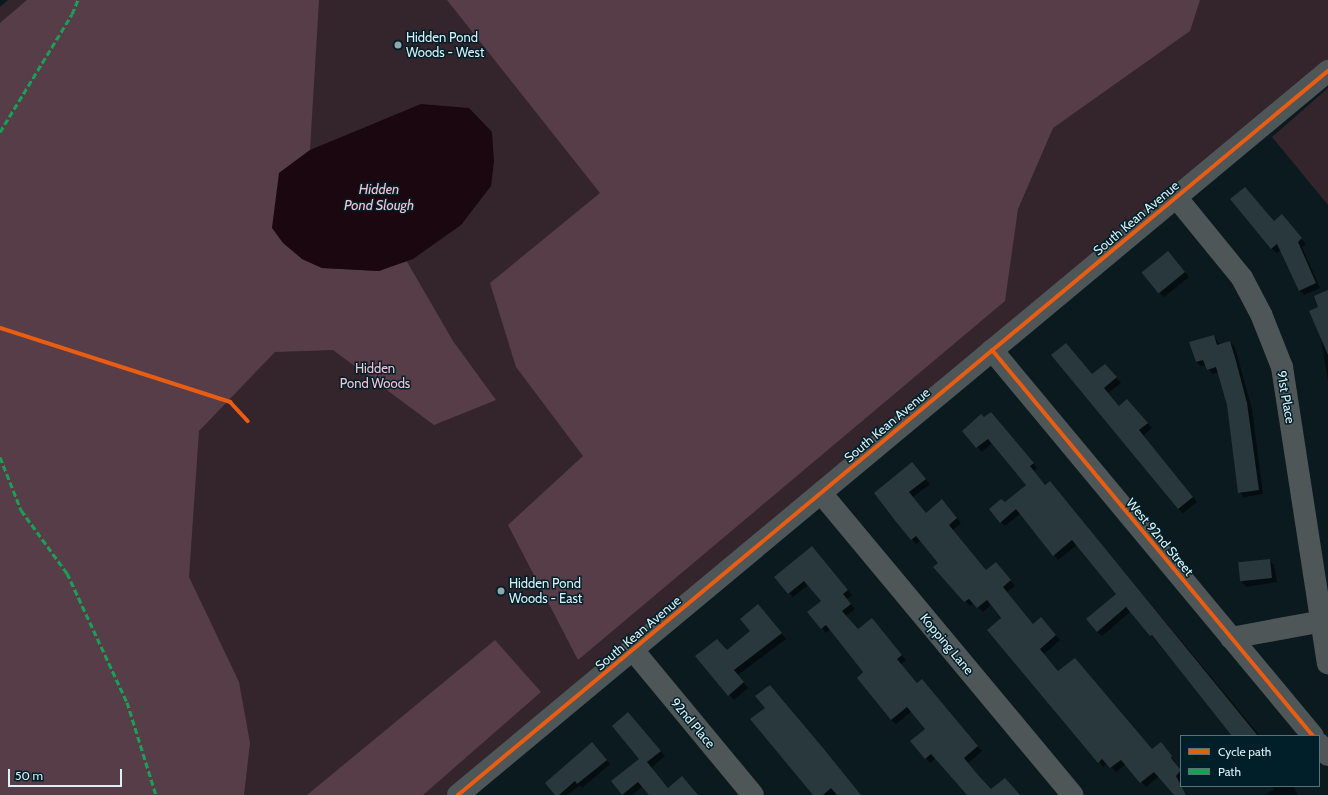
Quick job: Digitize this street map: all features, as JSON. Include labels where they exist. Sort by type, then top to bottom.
[{"type":"street","name":"South Kean Avenue","points":[[458,795],[1328,71]]},
{"type":"street","name":"91st Place","points":[[1176,197],[1242,278],[1261,314],[1282,367],[1325,620],[1328,663]]},
{"type":"street","name":"West 92nd Street","points":[[992,350],[1312,735]]},
{"type":"street","name":"Kopping Lane","points":[[821,493],[1073,795]]},
{"type":"street","points":[[1231,638],[1325,620]]},
{"type":"street","name":"92nd Place","points":[[632,650],[753,795]]},
{"type":"street","points":[[1320,745],[1328,755]]},
{"type":"green space","name":"Hidden Pond Woods","points":[[8,0],[1328,0],[1328,68],[460,795],[0,795],[0,7]]},
{"type":"green space","points":[[27,0],[319,0],[310,150],[279,173],[302,259],[322,268],[379,271],[406,260],[453,341],[496,400],[434,425],[333,350],[275,352],[199,431],[189,577],[239,682],[250,743],[244,795],[0,795],[0,23]]},
{"type":"green space","points":[[447,0],[1200,0],[1190,31],[1053,128],[1018,209],[1005,301],[578,660],[508,525],[583,456],[516,367],[490,283],[600,193]]},
{"type":"green space","points":[[1328,88],[1328,205],[1272,137]]},
{"type":"green space","points":[[495,640],[541,692],[423,795],[307,795]]},
{"type":"water","name":"Hidden Pond Slough","points":[[421,104],[469,108],[492,132],[494,161],[491,186],[461,225],[413,259],[379,271],[322,268],[302,259],[283,243],[272,228],[279,173],[310,150]]},
{"type":"building","points":[[1245,187],[1274,221],[1282,214],[1302,238],[1298,242],[1316,283],[1299,291],[1277,244],[1271,249],[1230,199]]},
{"type":"building","points":[[1168,251],[1185,272],[1159,293],[1142,272]]},
{"type":"building","points":[[1328,290],[1328,355],[1309,311],[1318,307],[1314,296]]},
{"type":"building","points":[[1214,335],[1217,345],[1230,341],[1236,361],[1247,403],[1259,490],[1238,493],[1227,405],[1216,367],[1207,370],[1203,360],[1196,362],[1189,342]]},
{"type":"building","points":[[1066,343],[1092,374],[1105,364],[1117,377],[1104,388],[1119,406],[1127,399],[1148,423],[1139,430],[1193,497],[1178,509],[1051,355]]},
{"type":"building","points":[[991,412],[1034,463],[1030,466],[1045,485],[1050,481],[1257,735],[1231,735],[1152,635],[1150,636],[1126,607],[1097,632],[1086,619],[1116,594],[1072,540],[1053,556],[1016,509],[1000,523],[989,509],[1001,499],[1005,502],[1026,485],[988,439],[976,448],[962,431],[981,414],[984,417]]},
{"type":"building","points":[[912,462],[926,479],[909,492],[926,513],[942,499],[957,518],[949,525],[986,570],[996,562],[1011,580],[1003,587],[1033,624],[1041,617],[1056,635],[1040,649],[1058,671],[1075,658],[1152,749],[1161,742],[1180,769],[1176,776],[1180,787],[1182,787],[1186,795],[1174,795],[1154,772],[1140,783],[1121,760],[1110,768],[1102,759],[1098,763],[987,630],[1001,618],[987,600],[977,608],[969,599],[964,602],[933,567],[938,563],[916,536],[911,540],[874,493]]},
{"type":"building","points":[[812,546],[848,590],[843,594],[851,604],[842,611],[858,629],[872,618],[902,655],[897,659],[917,683],[922,679],[978,746],[964,758],[979,776],[991,789],[1005,778],[1020,795],[967,795],[931,754],[925,759],[910,741],[925,729],[907,707],[891,720],[857,678],[863,672],[826,625],[821,629],[807,612],[821,601],[804,581],[788,594],[774,577]]},
{"type":"building","points":[[1270,559],[1272,578],[1240,581],[1238,562]]},
{"type":"building","points":[[758,604],[782,633],[734,670],[744,682],[728,696],[695,656],[717,639],[727,650],[750,631],[740,619]]},
{"type":"building","points":[[770,685],[861,795],[837,795],[831,788],[823,795],[813,795],[769,742],[750,719],[765,708],[755,696]]},
{"type":"building","points":[[628,712],[661,751],[647,762],[668,788],[682,776],[698,795],[649,795],[638,782],[622,795],[611,781],[639,759],[612,726]]},
{"type":"building","points":[[592,742],[607,760],[577,784],[575,781],[559,795],[555,795],[545,783]]},
{"type":"marked path","points":[[0,132],[72,14],[78,0]]},
{"type":"marked path","points":[[0,457],[21,510],[67,573],[127,702],[156,795]]},
{"type":"cycle path","points":[[458,795],[1328,71]]},
{"type":"cycle path","points":[[0,328],[230,402],[248,421]]},
{"type":"cycle path","points":[[992,350],[1312,735]]},
{"type":"place","name":"Hidden Pond Woods - West","points":[[398,45]]},
{"type":"place","name":"Hidden Pond Woods - East","points":[[501,591]]}]
